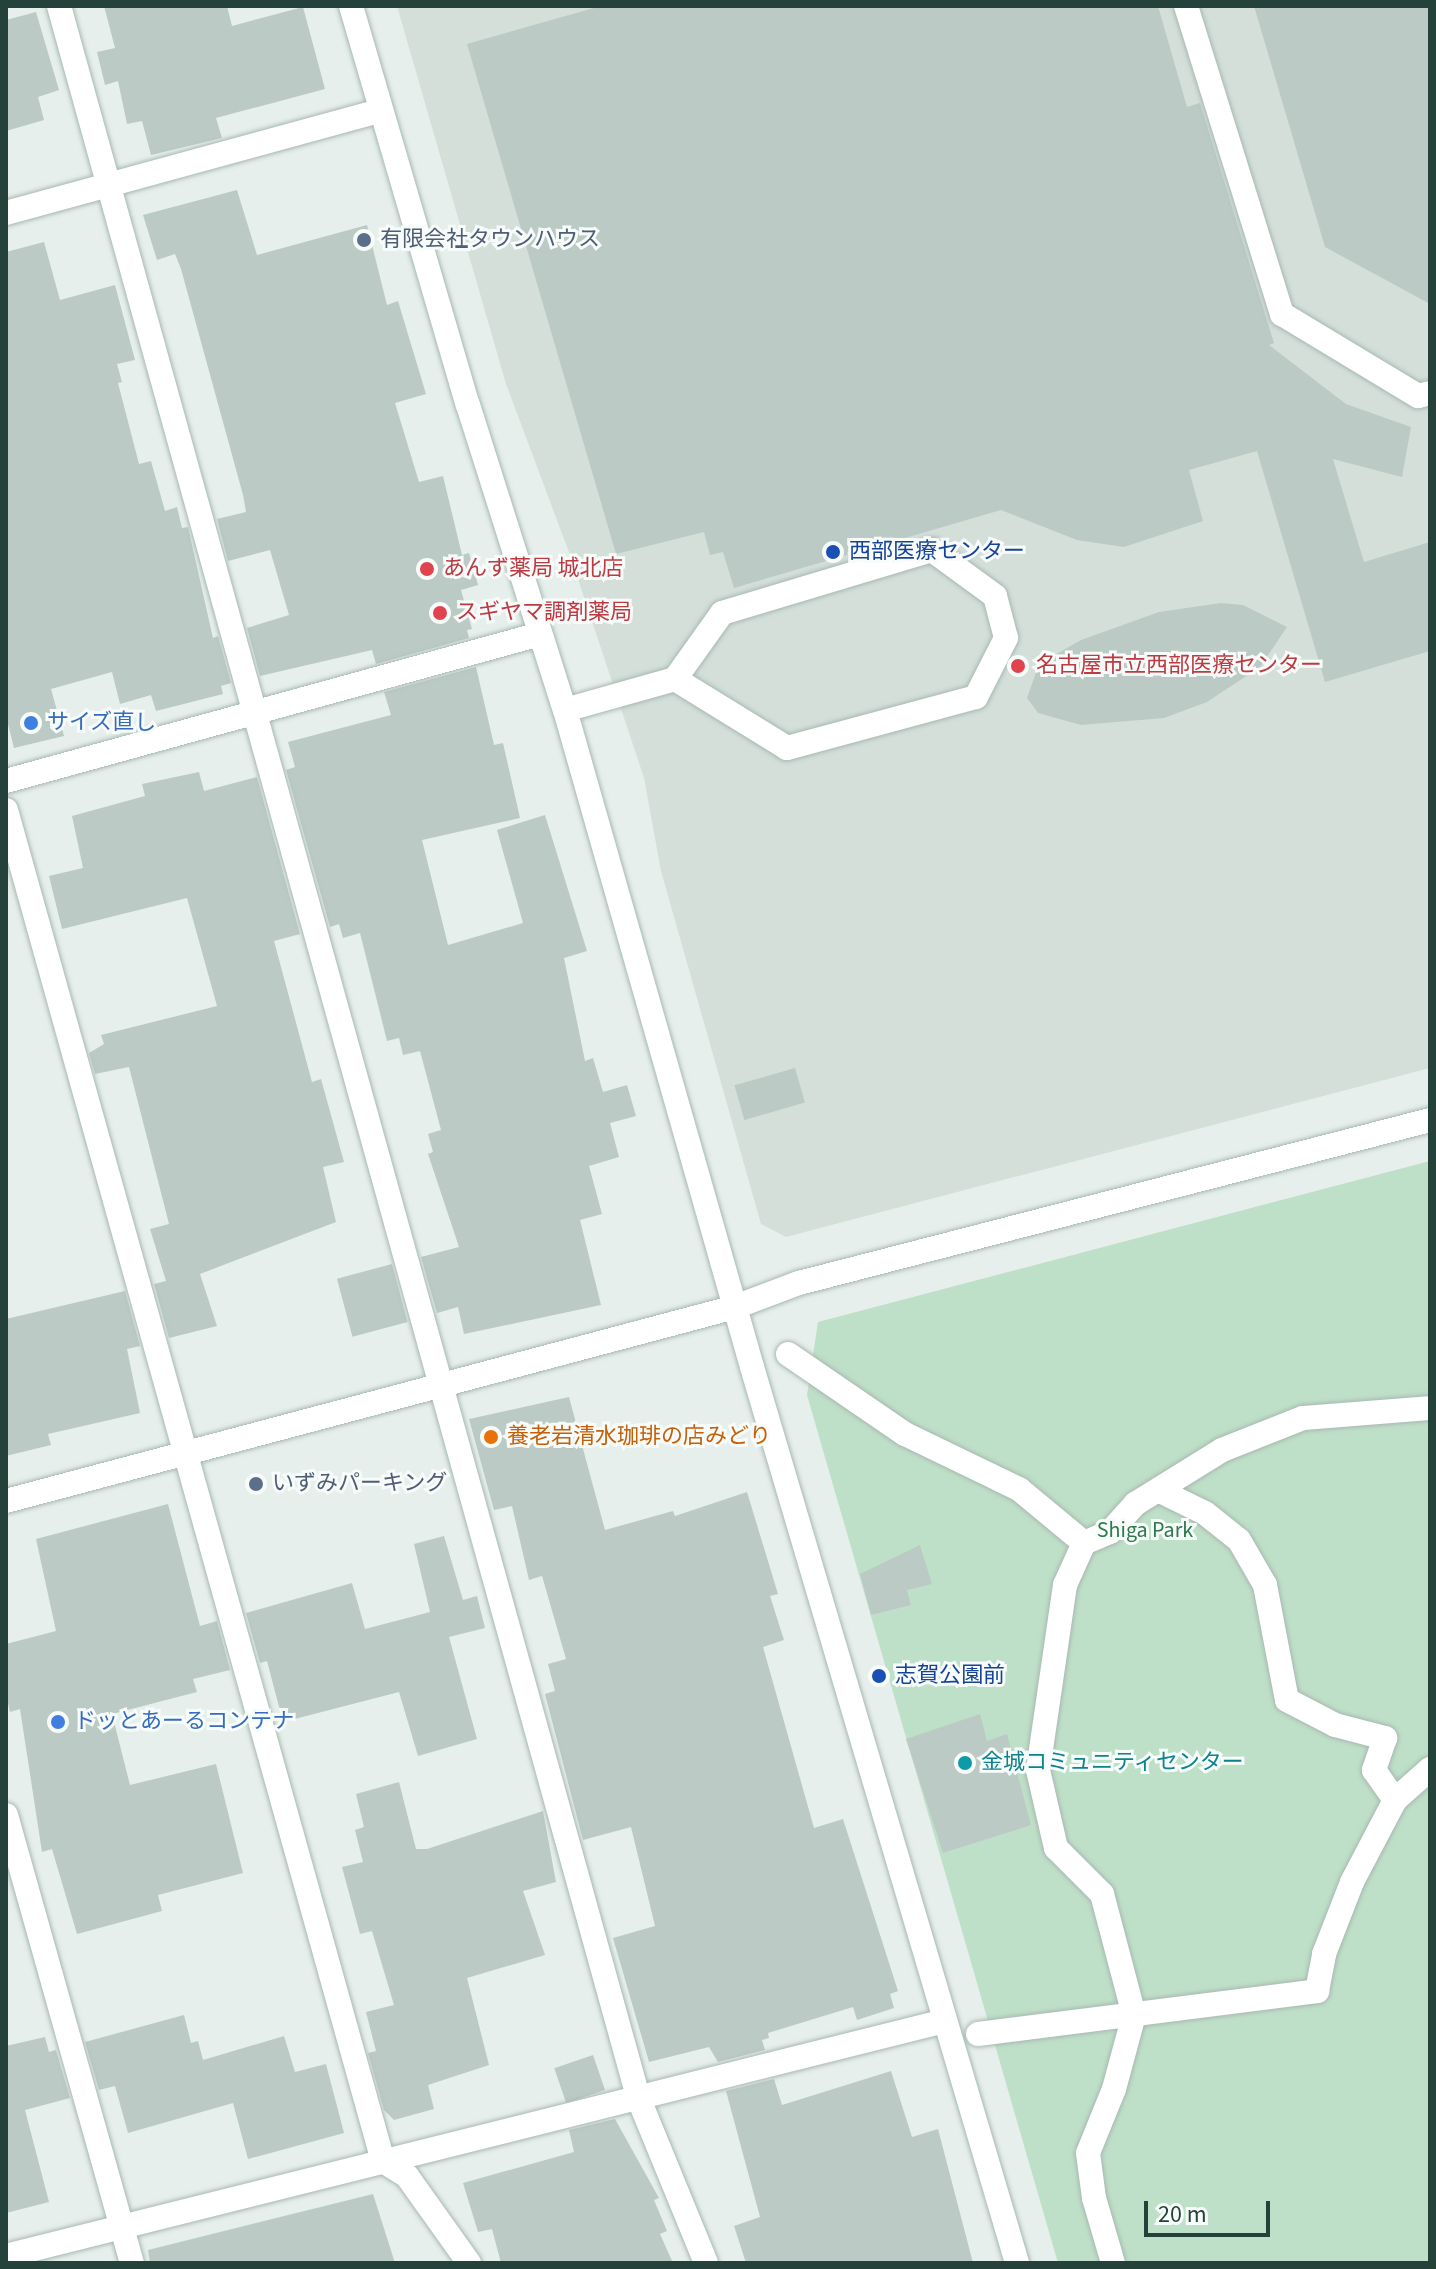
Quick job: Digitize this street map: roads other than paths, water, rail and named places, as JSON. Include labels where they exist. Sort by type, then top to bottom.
[{"type":"street","points":[[59,6],[638,2097],[706,2263]]},
{"type":"street","points":[[351,6],[380,111],[565,710],[735,1307],[1017,2263]]},
{"type":"street","points":[[1186,6],[1282,314],[1418,396],[1430,393]]},
{"type":"street","points":[[6,213],[380,111]]},
{"type":"street","points":[[565,710],[675,679],[722,613],[932,550],[995,596],[1006,638],[976,697],[787,748],[675,679]]},
{"type":"street","points":[[6,781],[540,634]]},
{"type":"street","points":[[6,810],[183,1454],[383,2161],[407,2176],[469,2263]]},
{"type":"street","points":[[6,1501],[735,1307],[799,1283],[1430,1120]]},
{"type":"street","points":[[788,1354],[905,1434],[1019,1489],[1084,1543]]},
{"type":"street","points":[[1113,2263],[1094,2198],[1088,2153],[1114,2089],[1134,2015],[1102,1894],[1056,1848],[1038,1770],[1065,1585],[1084,1543],[1110,1532],[1135,1504],[1222,1450],[1303,1418],[1430,1408]]},
{"type":"street","points":[[1160,1491],[1205,1513],[1239,1540],[1265,1585],[1287,1700],[1335,1725],[1385,1738],[1374,1770],[1395,1800]]},
{"type":"street","points":[[978,2034],[1317,1991],[1324,1954],[1352,1882],[1395,1800],[1430,1769]]},
{"type":"street","points":[[6,1815],[132,2263]]},
{"type":"street","points":[[6,2256],[944,2021]]},
{"type":"place","name":"有限会社タウンハウス","points":[[364,240]]},
{"type":"place","name":"西部医療センター","points":[[833,552]]},
{"type":"place","name":"あんず薬局 城北店","points":[[427,569]]},
{"type":"place","name":"スギヤマ調剤薬局","points":[[440,613]]},
{"type":"place","name":"名古屋市立西部医療センター","points":[[1018,666]]},
{"type":"place","name":"サイズ直し","points":[[31,723]]},
{"type":"place","name":"養老岩清水珈琲の店みどり","points":[[491,1437]]},
{"type":"place","name":"いずみパーキング","points":[[256,1484]]},
{"type":"place","name":"志賀公園前","points":[[879,1676]]},
{"type":"place","name":"ドッとあーるコンテナ","points":[[58,1722]]},
{"type":"place","name":"金城コミュニティセンター","points":[[965,1763]]},
{"type":"park label","name":"Shiga Park","points":[[1145,1531]]}]
